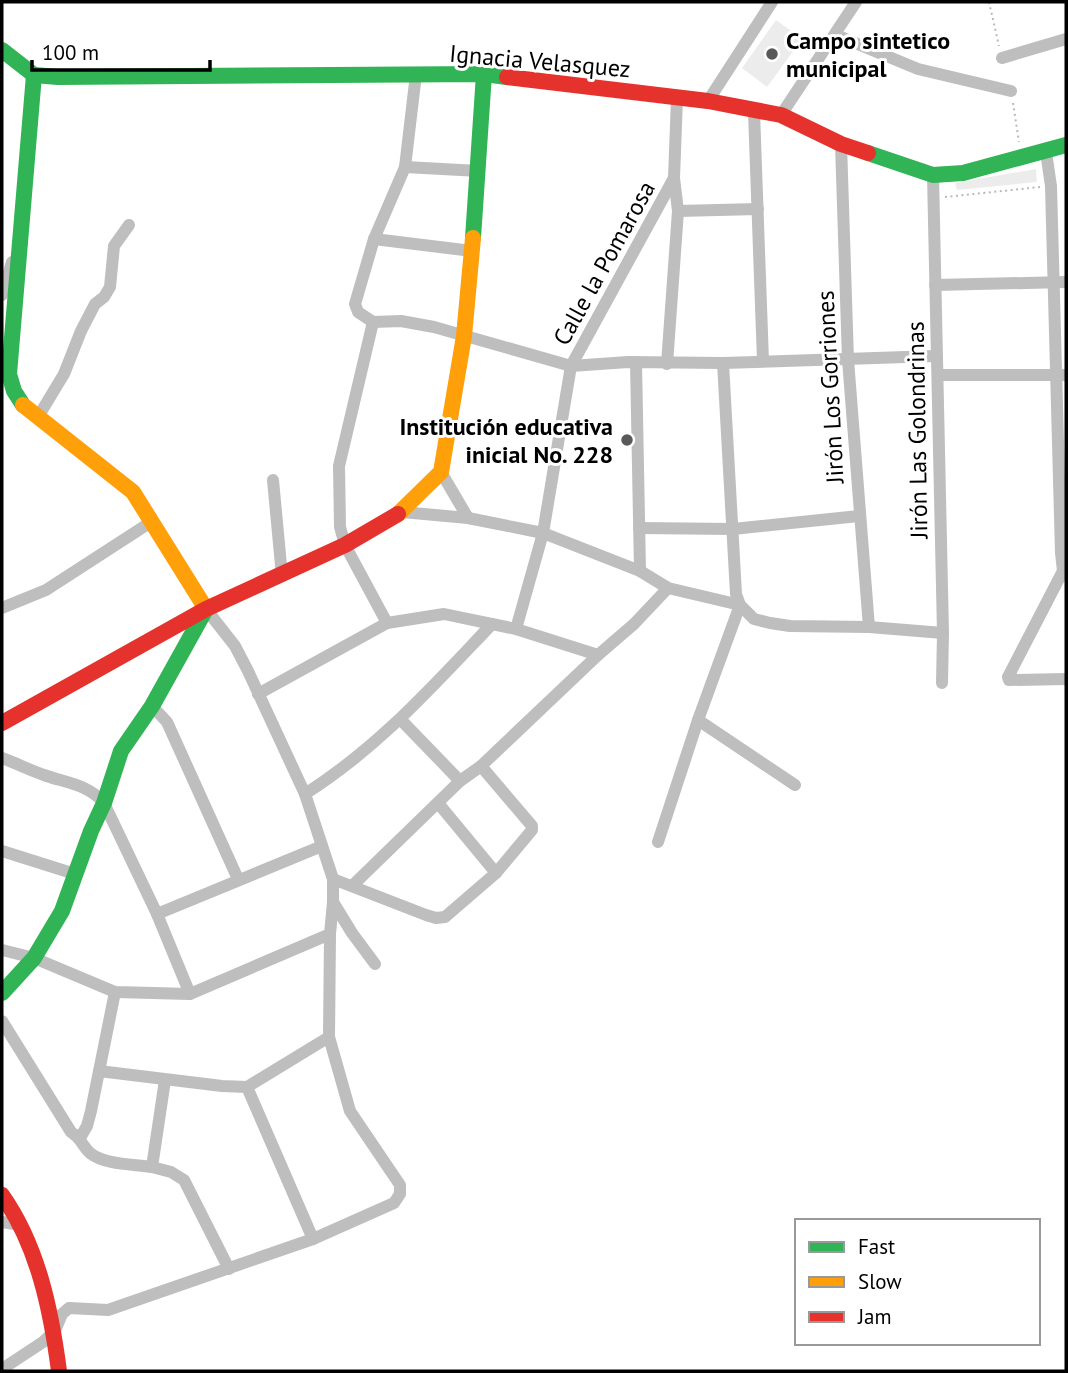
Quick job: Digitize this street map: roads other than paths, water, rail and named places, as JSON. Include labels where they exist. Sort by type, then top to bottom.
[{"type":"main road","points":[[2,50],[34,75],[9,374],[14,391],[23,405],[133,492],[206,609]]},
{"type":"main road","name":"Ignacia Velasquez","points":[[34,75],[484,74],[708,101],[754,112],[781,115],[841,144],[933,175],[963,173],[1066,145]]},
{"type":"main road","points":[[2,723],[206,609],[345,545],[402,512],[441,472],[464,336],[479,171],[484,74]]},
{"type":"main road","points":[[2,993],[34,958],[62,911],[121,751],[152,706],[206,609]]},
{"type":"main road","points":[[2,1195],[14,1209],[21,1225],[55,1331],[59,1371]]},
{"type":"street","points":[[708,101],[772,2]]},
{"type":"street","points":[[781,115],[856,2]]},
{"type":"street","points":[[836,34],[919,69],[1011,90]]},
{"type":"street","points":[[1002,58],[1066,39]]},
{"type":"street","points":[[416,74],[405,167],[374,239],[355,304],[358,312],[373,322],[401,321],[434,327],[571,366],[636,362],[723,363],[936,356]]},
{"type":"street","points":[[667,364],[678,211],[674,178],[677,98]]},
{"type":"street","points":[[754,112],[764,361]]},
{"type":"street","name":"Jirón Los Gorriones","points":[[841,144],[848,360],[869,627]]},
{"type":"street","points":[[1046,152],[1051,186],[1052,283],[1062,375],[1061,553],[1065,568],[1008,677],[1009,680],[1066,679]]},
{"type":"street","points":[[405,167],[479,171]]},
{"type":"street","name":"Jirón Las Golondrinas","points":[[933,175],[942,683]]},
{"type":"street","name":"Calle la Pomarosa","points":[[516,629],[543,533],[571,366],[674,178]]},
{"type":"street","points":[[678,211],[758,209]]},
{"type":"street","points":[[38,417],[64,374],[95,304],[104,297],[110,286],[114,247],[129,225]]},
{"type":"street","points":[[374,239],[472,251]]},
{"type":"street","points":[[2,295],[18,245]]},
{"type":"street","points":[[935,285],[1066,282]]},
{"type":"street","points":[[373,322],[340,466],[340,527],[345,545],[387,623]]},
{"type":"street","points":[[636,362],[640,571]]},
{"type":"street","points":[[723,363],[736,594],[740,605],[754,619],[790,626],[869,627],[943,633]]},
{"type":"street","points":[[938,375],[1062,375]]},
{"type":"street","points":[[441,472],[468,518]]},
{"type":"street","points":[[273,480],[282,576]]},
{"type":"street","points":[[402,512],[468,518],[543,533],[640,571],[668,588],[740,605]]},
{"type":"street","points":[[639,528],[733,529],[859,516]]},
{"type":"street","points":[[2,608],[46,590],[151,522]]},
{"type":"street","points":[[352,886],[460,781],[481,766],[634,624],[668,588]]},
{"type":"street","points":[[658,842],[740,605]]},
{"type":"street","points":[[2,1369],[24,1356],[55,1331],[62,1314],[69,1308],[108,1310],[229,1269],[313,1239],[394,1203],[400,1194],[400,1185],[350,1111],[329,1037],[333,879],[305,794],[235,646],[206,609]]},
{"type":"street","points":[[258,694],[387,623],[444,614],[516,629],[598,655]]},
{"type":"street","points":[[305,794],[341,771],[401,720],[492,624]]},
{"type":"street","points":[[152,706],[167,722],[238,879]]},
{"type":"street","points":[[401,720],[460,781]]},
{"type":"street","points":[[698,720],[795,785]]},
{"type":"street","points":[[2,758],[95,792],[104,803],[157,914],[190,994]]},
{"type":"street","points":[[333,879],[436,918],[445,917],[496,873],[533,830],[481,766]]},
{"type":"street","points":[[438,803],[496,873]]},
{"type":"street","points":[[157,914],[322,846]]},
{"type":"street","points":[[2,850],[75,874]]},
{"type":"street","points":[[333,902],[375,964]]},
{"type":"street","points":[[2,950],[34,958],[116,992],[190,994],[330,934]]},
{"type":"street","points":[[80,1138],[87,1126],[116,992]]},
{"type":"street","points":[[2,1021],[71,1132],[80,1138],[88,1151],[99,1157],[171,1172],[184,1180],[229,1269]]},
{"type":"street","points":[[99,1071],[247,1087],[329,1037]]},
{"type":"street","points":[[152,1167],[165,1080]]},
{"type":"street","points":[[247,1087],[313,1239]]},
{"type":"street","points":[[2,1222],[21,1225]]},
{"type":"place","name":"Campo sintetico municipal","points":[[772,54]]},
{"type":"place","name":"Institución educativa inicial No. 228","points":[[627,440]]}]
